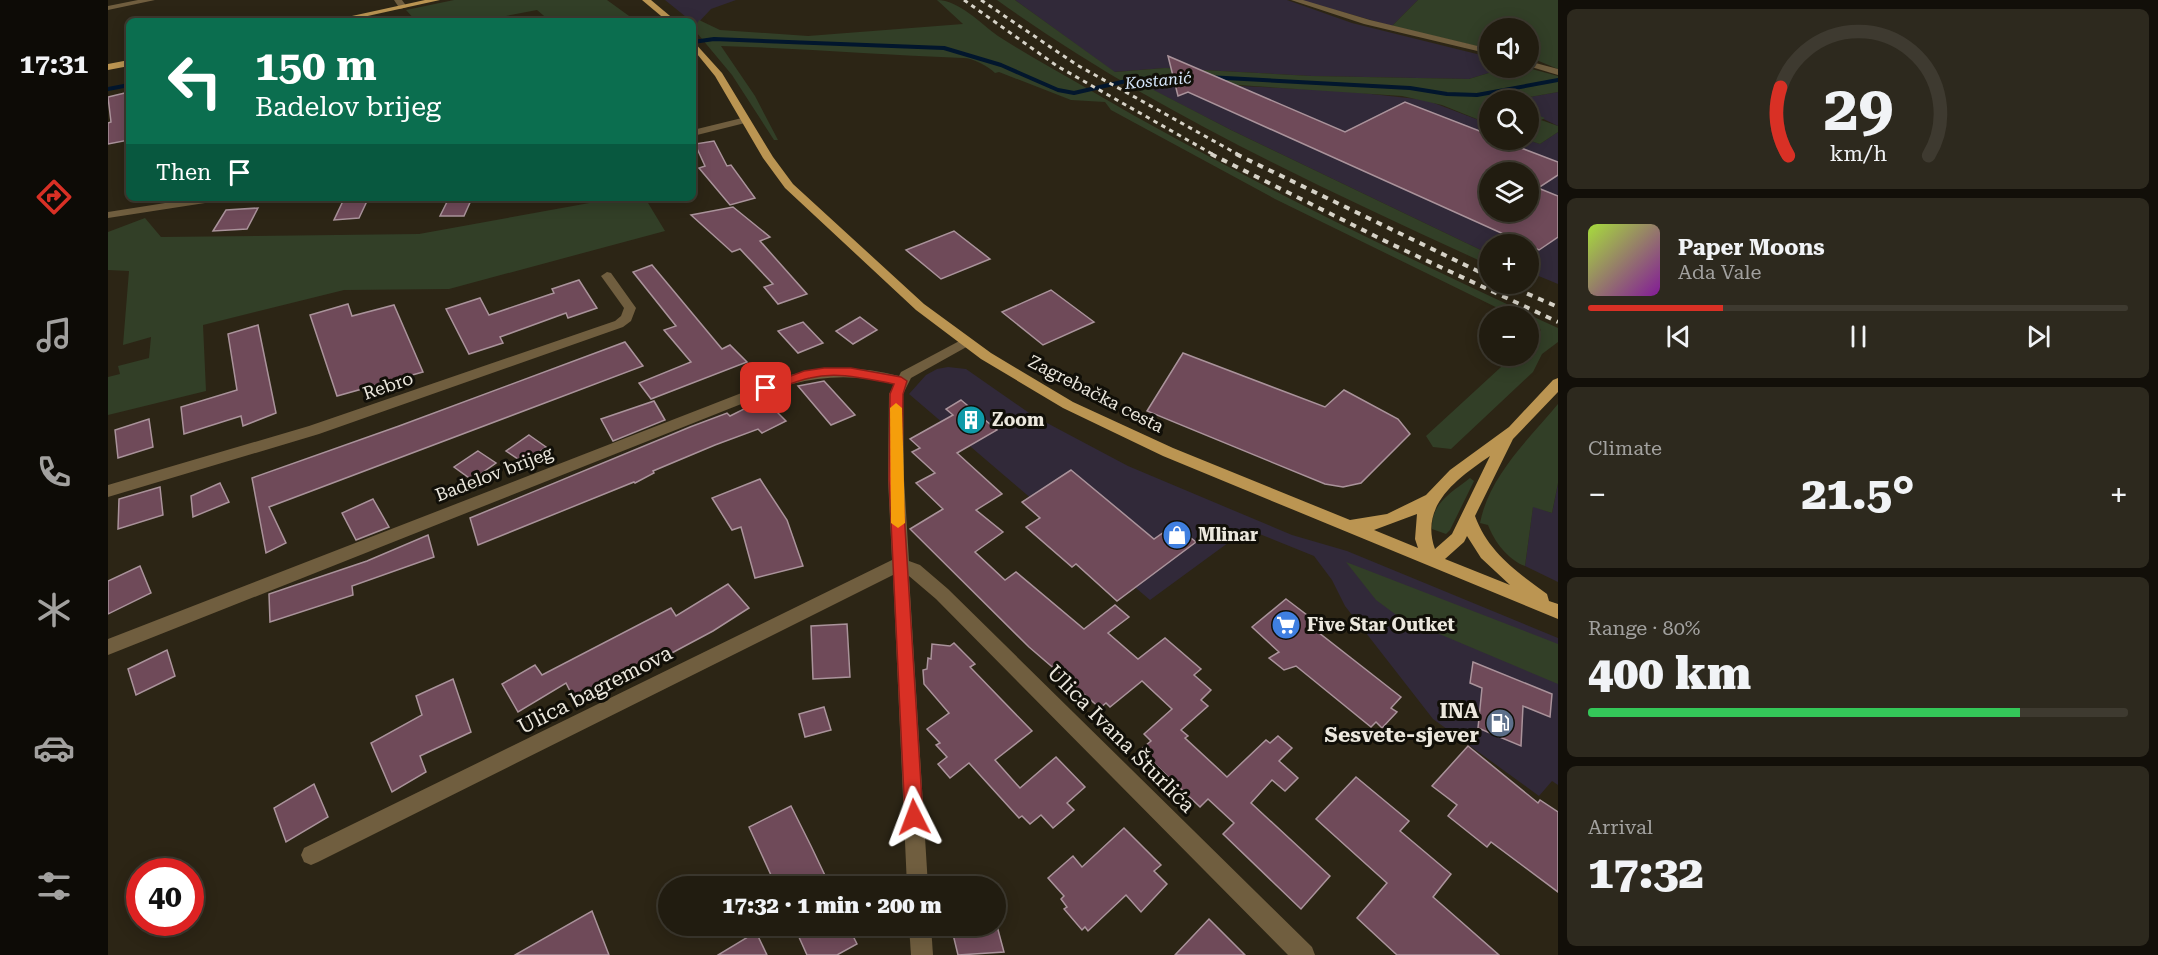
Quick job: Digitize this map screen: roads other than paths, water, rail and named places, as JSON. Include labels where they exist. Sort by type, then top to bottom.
[{"type":"main road","points":[[344,18],[400,3],[436,0]]},
{"type":"main road","points":[[646,0],[668,18]]},
{"type":"main road","name":"Zagrebačka cesta","points":[[696,47],[719,75],[768,158],[805,202],[914,303],[965,342],[1028,382],[1084,413],[1345,526],[1556,611]]},
{"type":"main road","points":[[108,67],[126,64]]},
{"type":"main road","points":[[1345,526],[1385,521],[1409,512],[1430,499],[1468,464],[1509,435],[1558,383]]},
{"type":"main road","points":[[1430,499],[1422,516],[1421,531],[1431,561],[1453,543],[1509,435]]},
{"type":"main road","points":[[1468,516],[1473,532],[1488,554],[1556,611]]},
{"type":"street","points":[[108,8],[151,0]]},
{"type":"street","points":[[1295,0],[1367,22],[1479,49]]},
{"type":"street","points":[[1539,66],[1557,72]]},
{"type":"street","points":[[696,132],[746,120]]},
{"type":"street","points":[[108,215],[199,201]]},
{"type":"street","name":"Rebro","points":[[108,491],[314,430],[619,324],[627,318],[630,308],[607,276]]},
{"type":"street","points":[[917,876],[900,564],[896,394],[901,381],[912,371],[965,342]]},
{"type":"street","name":"Badelov brijeg","points":[[108,647],[788,380],[808,374],[837,371],[870,374],[901,381]]},
{"type":"street","name":"Ulica bagremova","points":[[310,855],[900,564]]},
{"type":"street","name":"Ulica Ivana Šturlića","points":[[900,564],[914,570],[942,594],[1304,955]]},
{"type":"street","points":[[921,936],[922,955]]},
{"type":"waterway","name":"Kostanić","points":[[696,42],[714,39],[944,48],[1001,65],[1058,90],[1074,93],[1135,79],[1181,78]]},
{"type":"waterway","name":"Kostanić","points":[[1207,77],[1410,88],[1447,94],[1477,95],[1558,80]]},
{"type":"waterway","name":"Kostanić","points":[[108,89],[126,86]]},
{"type":"railway","points":[[964,0],[1057,66],[1214,155]]},
{"type":"railway","points":[[981,0],[1077,65],[1239,155]]},
{"type":"railway","points":[[1211,154],[1389,243],[1558,322]]},
{"type":"railway","points":[[1236,154],[1479,272]]},
{"type":"railway","points":[[1528,294],[1558,307]]},
{"type":"place","name":"Zoom","points":[[971,420]]},
{"type":"place","name":"Mlinar","points":[[1177,535]]},
{"type":"place","name":"Five Star Outket","points":[[1286,625]]},
{"type":"place","name":"INA Sesvete-sjever","points":[[1500,723]]}]
